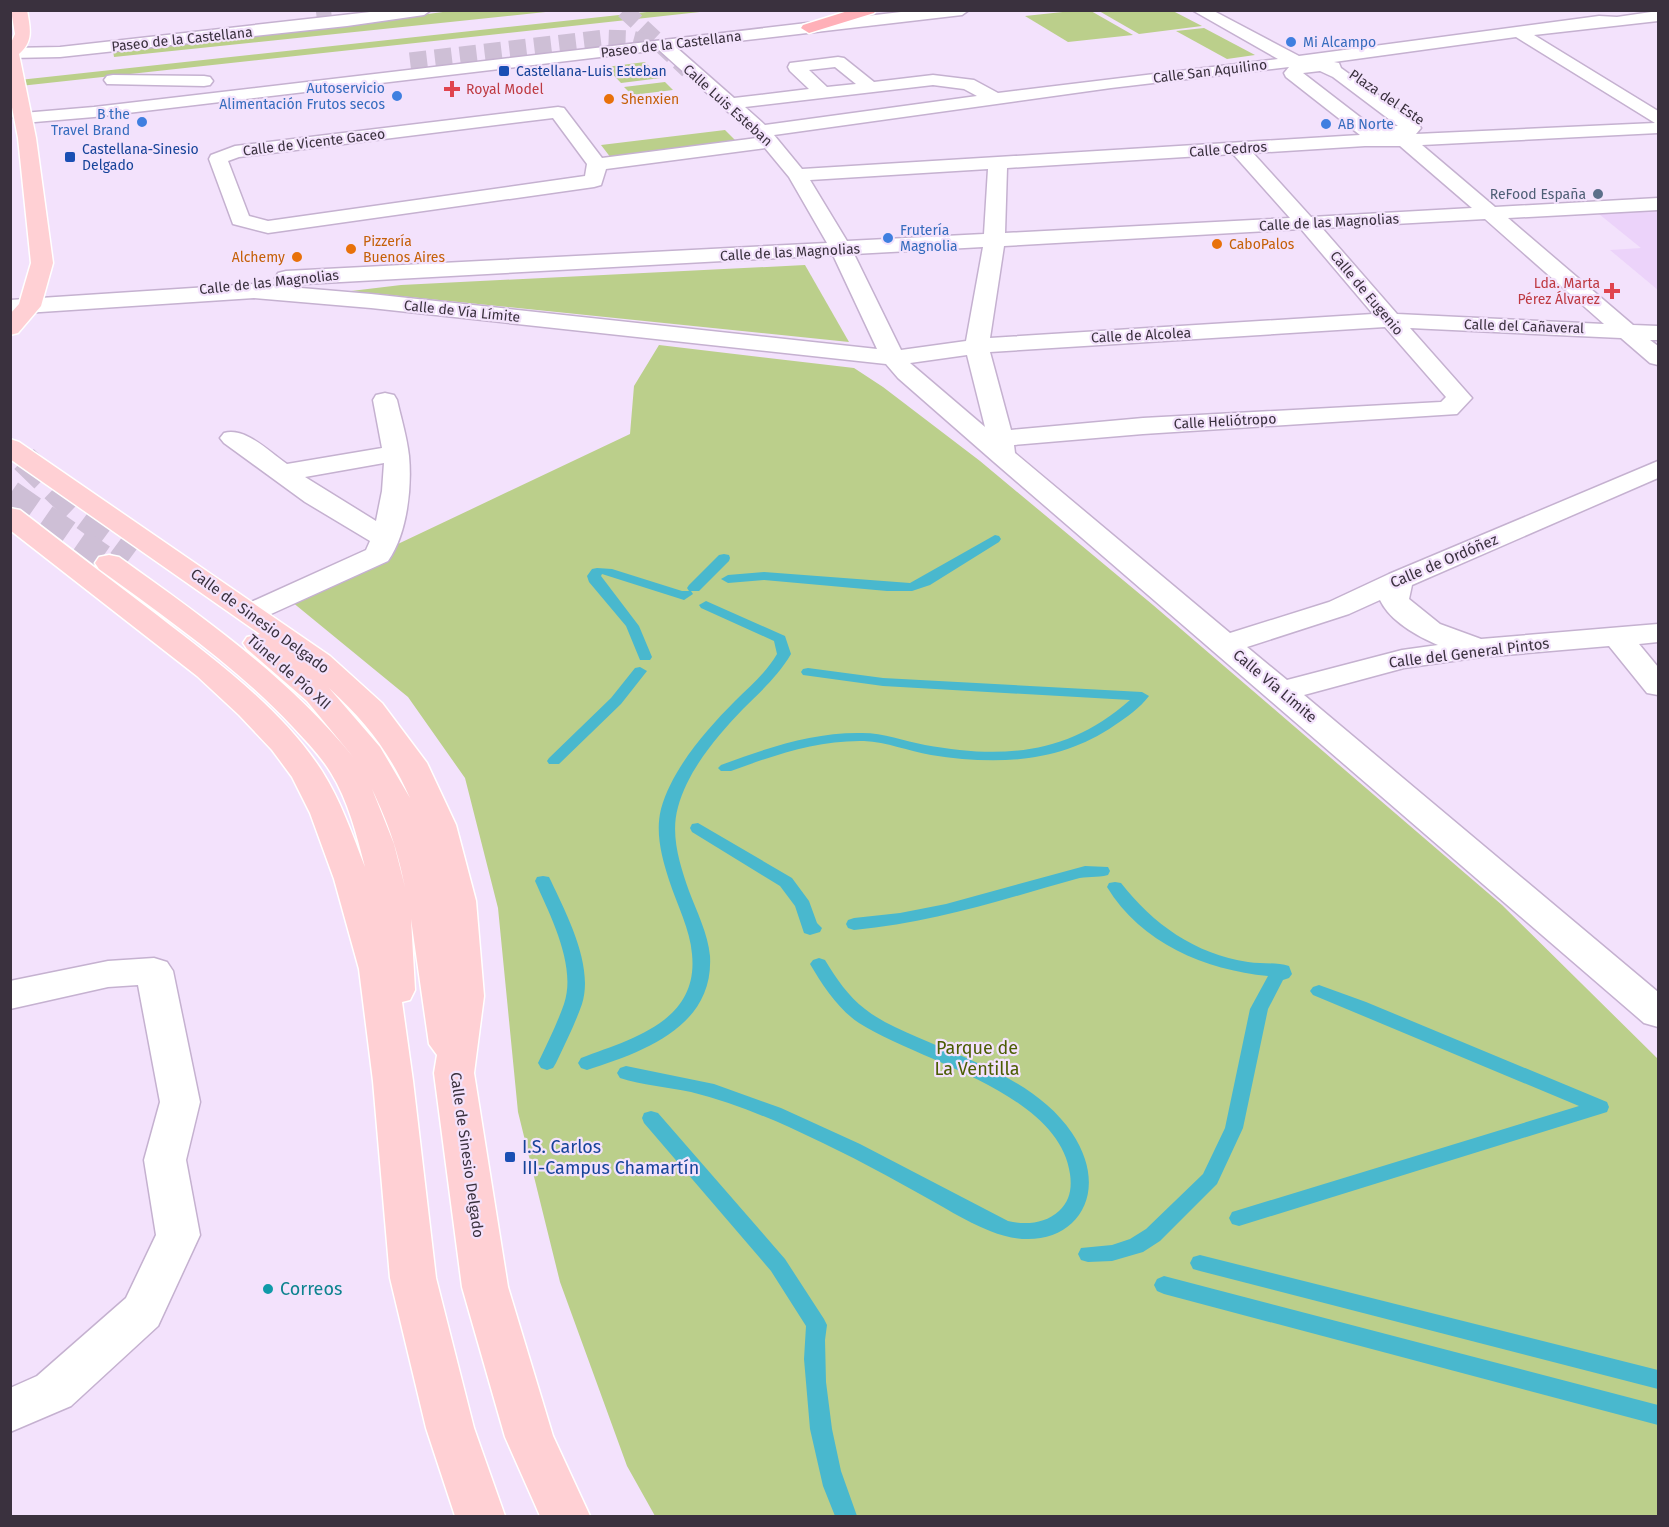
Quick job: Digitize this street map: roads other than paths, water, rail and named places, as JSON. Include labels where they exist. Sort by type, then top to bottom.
[{"type":"highway","points":[[809,28],[869,10]]},
{"type":"main road","points":[[10,328],[42,263],[17,118],[15,49],[19,10]]},
{"type":"main road","name":"Calle de Sinesio Delgado","points":[[10,447],[319,662],[371,710],[411,763],[440,825],[458,901],[465,996],[454,1073],[485,1287],[530,1437],[565,1516]]},
{"type":"main road","points":[[10,516],[208,669],[250,708],[307,774],[327,813],[352,879],[378,969],[393,1081],[413,1278],[450,1428],[480,1516]]},
{"type":"main road","name":"Túnel de Pío XII","points":[[393,1081],[397,966],[391,897],[373,830],[344,768],[312,728],[274,689],[122,558],[276,657],[321,697],[356,735],[385,780],[409,831],[424,896],[454,1073]]},
{"type":"street","name":"Paseo de la Castellana","points":[[15,49],[60,52],[336,22],[424,10]]},
{"type":"street","name":"Paseo de la Castellana","points":[[17,118],[94,112],[962,10]]},
{"type":"street","points":[[1199,10],[1294,71],[1365,134]]},
{"type":"street","name":"Paseo de la Castellana","points":[[15,49],[43,42],[234,18],[323,14]]},
{"type":"street","points":[[15,49],[323,14]]},
{"type":"street","points":[[1329,65],[1422,46],[1520,33],[1527,30],[1659,16]]},
{"type":"street","points":[[1617,22],[1648,35]]},
{"type":"street","points":[[1520,33],[1659,118]]},
{"type":"street","points":[[1405,38],[1422,46]]},
{"type":"street","name":"Calle Luis Esteban","points":[[663,45],[760,132],[797,175],[841,249],[892,358]]},
{"type":"street","points":[[113,80],[230,80],[410,61]]},
{"type":"street","points":[[822,92],[796,67],[838,62],[869,86]]},
{"type":"street","points":[[1269,64],[1365,134]]},
{"type":"street","name":"Calle San Aquilino","points":[[760,132],[1269,64],[1294,71],[1292,73],[1298,69],[1329,65]]},
{"type":"street","points":[[1329,65],[1412,132],[1488,213],[1659,358]]},
{"type":"street","name":"Plaza del Este","points":[[1329,65],[1446,137]]},
{"type":"street","points":[[729,104],[933,80],[975,86],[996,99]]},
{"type":"street","name":"Calle de Vicente Gaceo","points":[[558,112],[582,144],[597,164],[594,181],[268,227],[240,220],[218,159],[236,152],[558,112]]},
{"type":"street","points":[[727,125],[760,132]]},
{"type":"street","name":"Calle Cedros","points":[[797,175],[1239,149],[1365,134],[1412,132],[1446,137],[1659,128]]},
{"type":"street","points":[[597,164],[760,132]]},
{"type":"street","points":[[582,144],[605,141]]},
{"type":"street","name":"Calle de Eugenio","points":[[1239,149],[1308,223],[1389,320],[1460,398],[1448,409]]},
{"type":"street","points":[[998,163],[994,241],[976,347],[1002,448]]},
{"type":"street","name":"Calle de las Magnolias","points":[[138,298],[300,276],[1659,204]]},
{"type":"street","name":"Calle de Vía Límite","points":[[20,306],[254,291],[371,301],[892,358]]},
{"type":"street","name":"Calle del Cañaveral","points":[[1389,320],[1659,333]]},
{"type":"street","name":"Calle de Alcolea","points":[[892,358],[976,347],[1389,320]]},
{"type":"street","name":"Calle Vía Límite","points":[[892,358],[906,373],[1002,448],[1226,644],[1659,1013]]},
{"type":"street","points":[[250,613],[378,555],[385,538],[398,479],[396,453],[385,400]]},
{"type":"street","name":"Calle Heliótropo","points":[[1002,448],[1143,426],[1448,409]]},
{"type":"street","points":[[233,438],[314,496],[385,538]]},
{"type":"street","points":[[282,473],[396,453]]},
{"type":"street","name":"Calle de Ordóñez","points":[[1226,644],[1339,608],[1659,469]]},
{"type":"street","points":[[1399,580],[1394,601],[1413,620],[1442,638],[1481,648]]},
{"type":"street","name":"Calle del General Pintos","points":[[1282,691],[1402,659],[1481,648],[1659,633]]},
{"type":"street","points":[[1616,636],[1659,686]]},
{"type":"street","points":[[10,995],[108,974],[154,971],[180,1102],[165,1160],[178,1235],[142,1312],[54,1391],[10,1411]]},
{"type":"waterway","points":[[728,579],[764,576],[887,587],[912,587],[925,582],[995,539]]},
{"type":"waterway","points":[[694,588],[724,558]]},
{"type":"waterway","points":[[597,572],[594,576],[596,582],[619,608],[638,635],[645,657]]},
{"type":"waterway","points":[[607,572],[684,596],[686,594]]},
{"type":"waterway","points":[[587,1063],[628,1047],[667,1027],[683,1014],[694,998],[701,979],[701,955],[697,938],[669,848],[667,829],[669,810],[679,784],[698,754],[730,715],[769,675],[784,654],[780,639],[706,605]]},
{"type":"waterway","points":[[554,761],[616,701],[640,671]]},
{"type":"waterway","points":[[726,768],[793,745],[845,737],[880,739],[922,749],[969,755],[1035,754],[1064,746],[1093,733],[1119,716],[1142,696],[883,682],[808,672]]},
{"type":"waterway","points":[[698,828],[786,882],[803,905],[810,929],[814,928]]},
{"type":"waterway","points":[[854,924],[923,915],[1035,887],[1085,871],[1102,871]]},
{"type":"waterway","points":[[543,881],[561,921],[577,971],[574,1002],[547,1063]]},
{"type":"waterway","points":[[1115,887],[1142,919],[1172,941],[1225,962],[1246,968],[1279,972]]},
{"type":"waterway","points":[[626,1073],[714,1091],[775,1113],[853,1149],[1000,1227],[1029,1232],[1055,1225],[1066,1217],[1074,1208],[1079,1196],[1081,1183],[1079,1168],[1065,1138],[1045,1114],[1019,1094],[989,1077],[866,1019],[834,987],[819,964]]},
{"type":"waterway","points":[[1279,972],[1283,970]]},
{"type":"waterway","points":[[1088,1254],[1112,1253],[1136,1246],[1153,1235],[1210,1179],[1234,1128],[1259,1009],[1279,972]]},
{"type":"waterway","points":[[1279,972],[1283,974]]},
{"type":"waterway","points":[[1239,1218],[1600,1107],[1319,991]]},
{"type":"waterway","points":[[651,1118],[778,1265],[817,1325],[814,1359],[821,1429],[834,1486],[846,1516]]},
{"type":"waterway","points":[[1200,1263],[1658,1380]]},
{"type":"waterway","points":[[1164,1285],[1658,1415]]},
{"type":"tunnel","points":[[316,12],[331,10]]},
{"type":"tunnel","points":[[624,10],[688,70]]},
{"type":"tunnel","points":[[410,61],[604,38],[632,39],[651,44]]},
{"type":"tunnel","points":[[24,459],[81,514],[134,553]]},
{"type":"tunnel","points":[[10,494],[109,563]]},
{"type":"place","name":"Mi Alcampo","points":[[1291,42]]},
{"type":"place","name":"Castellana-Luis Esteban","points":[[504,71]]},
{"type":"place","name":"Royal Model","points":[[452,89]]},
{"type":"place","name":"Autoservicio Alimentación Frutos secos","points":[[397,96]]},
{"type":"place","name":"Shenxien","points":[[609,99]]},
{"type":"place","name":"B the Travel Brand","points":[[142,122]]},
{"type":"place","name":"AB Norte","points":[[1326,124]]},
{"type":"place","name":"Castellana-Sinesio Delgado","points":[[70,157]]},
{"type":"place","name":"ReFood España","points":[[1598,194]]},
{"type":"place","name":"Frutería Magnolia","points":[[888,238]]},
{"type":"place","name":"CaboPalos","points":[[1217,244]]},
{"type":"place","name":"Pizzería Buenos Aires","points":[[351,249]]},
{"type":"place","name":"Alchemy","points":[[297,257]]},
{"type":"place","name":"Lda. Marta Pérez Álvarez","points":[[1612,291]]},
{"type":"place","name":"I.S. Carlos III-Campus Chamartín","points":[[510,1157]]},
{"type":"place","name":"Correos","points":[[268,1289]]},
{"type":"park label","name":"Parque de La Ventilla","points":[[977,1058]]}]
